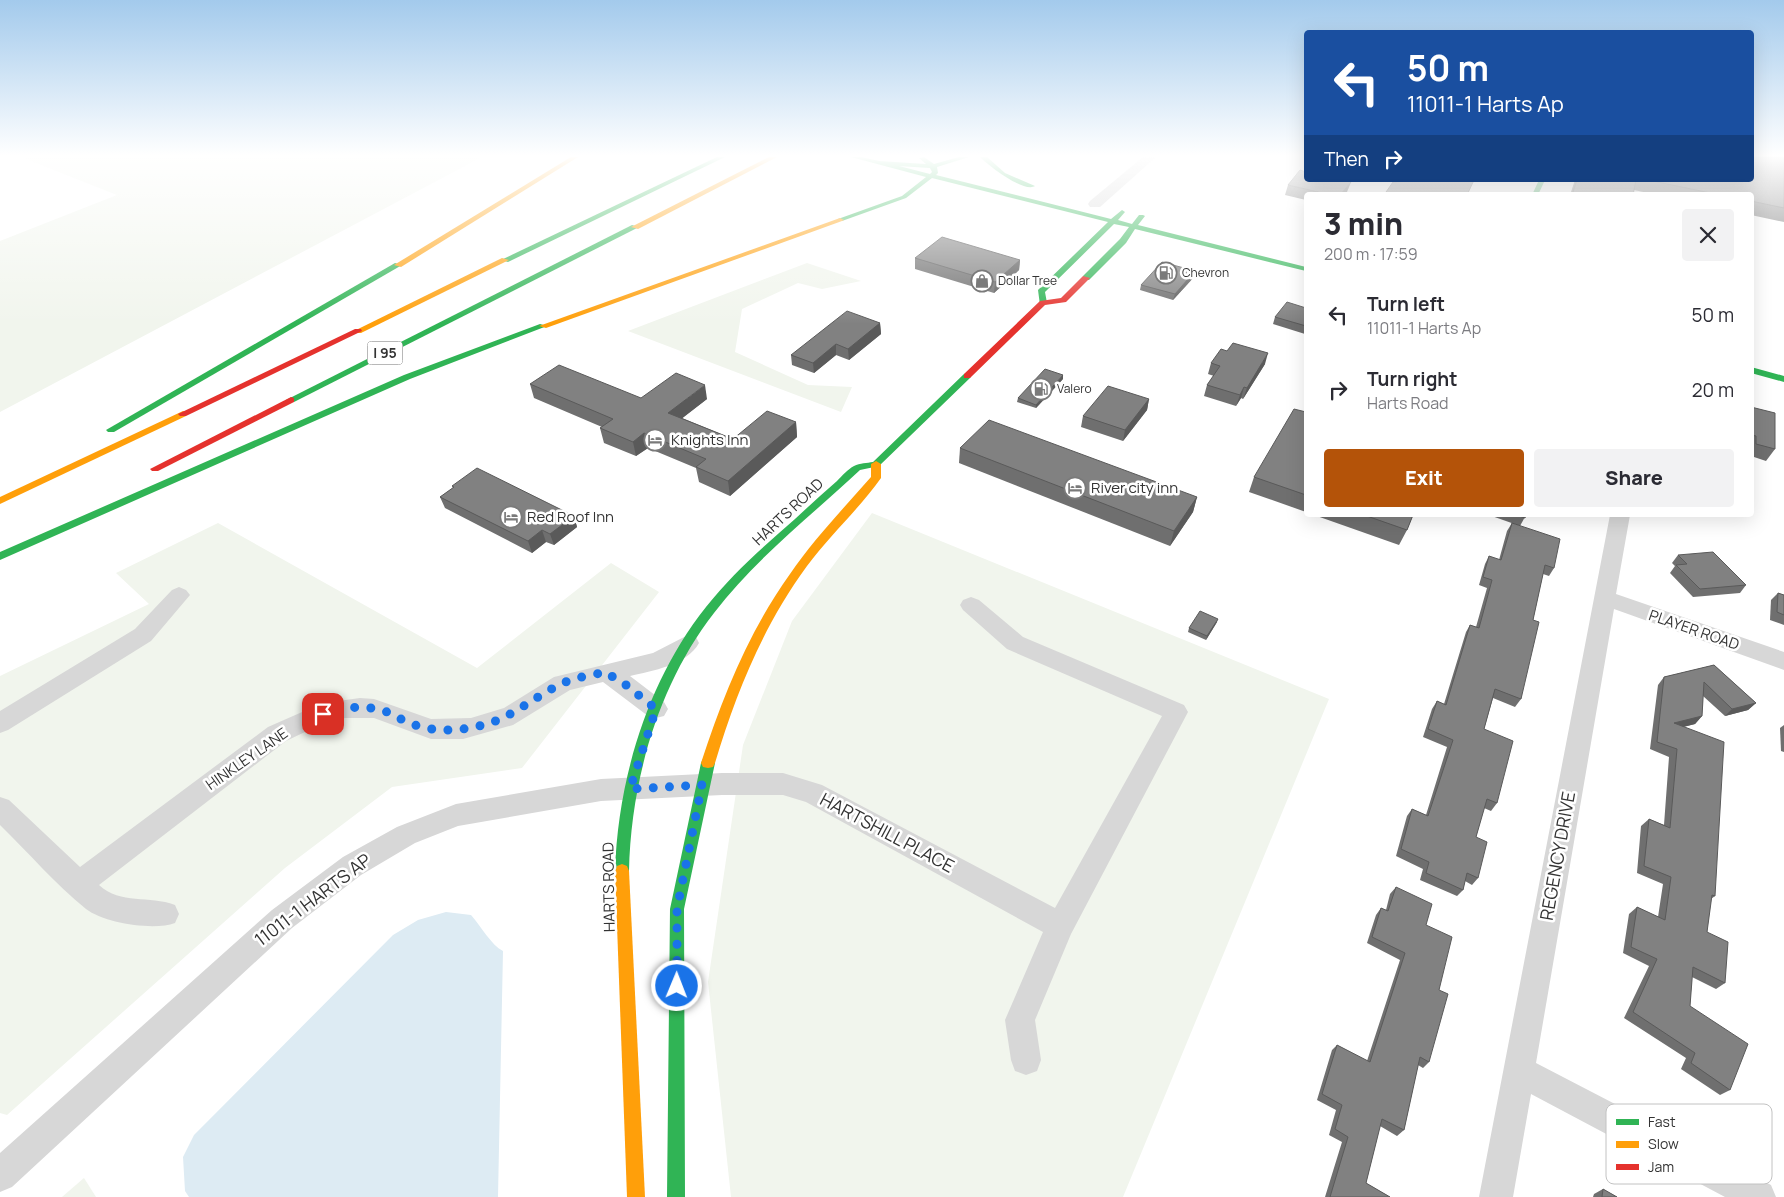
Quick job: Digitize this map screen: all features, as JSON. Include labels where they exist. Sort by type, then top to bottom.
[{"type":"main road","points":[[98,437],[376,278],[483,213]]},
{"type":"main road","name":"I 95","points":[[0,501],[605,213]]},
{"type":"main road","name":"I 95","points":[[142,476],[663,213]]},
{"type":"main road","points":[[0,556],[408,377],[613,299],[861,213]]},
{"type":"main road","points":[[1087,213],[1304,268]]},
{"type":"main road","name":"HARTS ROAD","points":[[1043,303],[1041,292],[1101,235],[1112,220],[1121,213]]},
{"type":"main road","points":[[1126,213],[1304,258]]},
{"type":"main road","name":"HARTS ROAD","points":[[636,1197],[621,846],[630,789],[656,709],[678,660],[710,611],[783,537],[857,468],[876,464],[1043,303],[1063,300],[1123,241],[1141,216]]},
{"type":"main road","points":[[1754,371],[1784,379]]},
{"type":"main road","name":"HARTS ROAD","points":[[676,1197],[677,909],[702,785],[719,727],[741,670],[762,628],[783,592],[818,544],[876,478],[876,464]]},
{"type":"main road","points":[[0,491],[41,468]]},
{"type":"main road","points":[[0,548],[71,512]]},
{"type":"street","name":"REGENCY DRIVE","points":[[1496,1197],[1620,517]]},
{"type":"street","points":[[0,723],[143,635],[179,595]]},
{"type":"street","name":"PLAYER ROAD","points":[[1604,598],[1784,661]]},
{"type":"street","points":[[971,605],[1015,643],[1176,712],[1060,926],[1020,1020],[1026,1060]]},
{"type":"street","name":"HINKLEY LANE","points":[[80,883],[277,734],[306,720],[340,708],[366,706],[386,712],[415,725],[445,730],[480,726],[513,714],[541,695],[568,681],[660,659],[688,643]]},
{"type":"street","points":[[605,672],[626,685],[656,709]]},
{"type":"street","name":"HARTSHILL PLACE","points":[[702,785],[783,784],[813,794],[1060,926]]},
{"type":"street","name":"11011-1 HARTS AP","points":[[0,1176],[282,919],[352,866],[406,835],[456,814],[601,790],[702,785]]},
{"type":"street","points":[[0,808],[97,901],[127,912],[165,914]]},
{"type":"street","points":[[1519,1071],[1606,1117]]},
{"type":"street","points":[[1734,1184],[1759,1197]]},
{"type":"shaded area","points":[[72,213],[376,213],[0,412],[0,241]]},
{"type":"shaded area","points":[[807,263],[861,281],[822,289],[798,283],[742,309],[735,352],[808,385],[852,387],[841,412],[628,331]]},
{"type":"shaded area","points":[[872,513],[1329,699],[1123,1197],[731,1197],[708,982],[743,745],[792,621]]},
{"type":"shaded area","points":[[218,523],[477,668],[611,563],[659,592],[522,768],[392,787],[285,868],[7,1115],[0,1113],[0,676],[149,604],[116,573]]},
{"type":"shaded area","points":[[446,912],[471,915],[490,940],[503,951],[498,1197],[189,1197],[185,1191],[183,1157],[194,1135],[393,935],[418,920]]},
{"type":"shaded area","points":[[84,1178],[96,1197],[62,1197]]},
{"type":"building","points":[[942,237],[1020,260],[995,282],[915,258]]},
{"type":"building","points":[[1162,262],[1195,271],[1175,294],[1141,285]]},
{"type":"building","points":[[1287,302],[1304,307],[1304,325],[1275,317]]},
{"type":"building","points":[[847,311],[880,323],[848,349],[836,344],[813,363],[791,355]]},
{"type":"building","points":[[1233,343],[1268,353],[1247,388],[1244,387],[1240,395],[1207,385],[1220,366],[1211,363],[1221,349],[1227,351]]},
{"type":"building","points":[[559,365],[641,398],[676,373],[705,385],[668,413],[733,439],[767,411],[796,422],[728,481],[696,467],[706,459],[644,433],[633,442],[600,428],[613,419],[530,384]]},
{"type":"building","name":"Valero","points":[[1045,369],[1063,375],[1036,405],[1018,398]]},
{"type":"building","points":[[1108,386],[1149,399],[1125,430],[1083,416]]},
{"type":"building","points":[[1754,408],[1775,413],[1775,449],[1756,444],[1756,436],[1754,436]]},
{"type":"building","points":[[1294,409],[1304,412],[1304,494],[1254,477]]},
{"type":"building","points":[[989,420],[1197,497],[1174,531],[960,448]]},
{"type":"building","name":"Red Roof Inn","points":[[477,468],[574,516],[550,534],[542,530],[528,541],[440,497]]},
{"type":"building","points":[[1370,517],[1412,517],[1407,530]]},
{"type":"building","points":[[1512,523],[1560,539],[1554,568],[1545,565],[1533,620],[1539,622],[1521,699],[1495,689],[1484,729],[1513,741],[1497,803],[1487,799],[1476,837],[1487,842],[1478,878],[1467,873],[1463,890],[1426,873],[1429,862],[1401,849],[1412,809],[1428,816],[1453,740],[1428,729],[1437,701],[1446,705],[1470,625],[1479,628],[1492,580],[1483,577],[1489,556],[1501,560]]},
{"type":"building","points":[[1713,552],[1746,585],[1700,589],[1676,565],[1687,564],[1678,555]]},
{"type":"building","points":[[1778,593],[1784,595],[1784,615],[1777,612]]},
{"type":"building","points":[[1200,611],[1218,619],[1207,636],[1189,628]]},
{"type":"building","points":[[1714,665],[1756,703],[1732,709],[1704,682],[1702,716],[1674,723],[1724,742],[1715,896],[1712,895],[1707,932],[1728,942],[1725,983],[1693,967],[1690,1006],[1748,1044],[1730,1090],[1691,1063],[1695,1053],[1633,1012],[1657,959],[1631,947],[1637,907],[1665,920],[1671,877],[1644,866],[1649,819],[1670,828],[1677,749],[1657,742],[1664,677]]},
{"type":"building","points":[[1396,887],[1432,904],[1426,925],[1452,937],[1439,990],[1448,994],[1429,1062],[1420,1057],[1404,1130],[1382,1119],[1366,1183],[1390,1197],[1330,1197],[1348,1137],[1335,1129],[1342,1105],[1322,1094],[1337,1045],[1370,1062],[1405,953],[1372,937],[1381,908],[1388,911]]},
{"type":"building","points":[[1603,1189],[1617,1197],[1602,1197]]},
{"type":"traffic: fast","points":[[505,260],[604,213]]},
{"type":"traffic: fast","points":[[840,220],[860,213]]},
{"type":"traffic: fast","points":[[1079,213],[1304,269]]},
{"type":"traffic: fast","points":[[1043,303],[1041,292],[1121,213]]},
{"type":"traffic: fast","points":[[1086,278],[1123,241],[1141,216]]},
{"type":"traffic: fast","points":[[291,400],[635,227]]},
{"type":"traffic: fast","points":[[111,430],[398,265]]},
{"type":"traffic: fast","points":[[0,556],[407,377],[543,326]]},
{"type":"traffic: fast","points":[[1754,371],[1784,379]]},
{"type":"traffic: fast","points":[[622,871],[627,805],[635,770],[659,700],[674,667],[691,637],[726,591],[762,555],[857,468],[876,464],[967,376]]},
{"type":"traffic: fast","points":[[676,1197],[677,909],[708,763]]},
{"type":"traffic: slow","points":[[398,265],[483,213]]},
{"type":"traffic: slow","points":[[635,227],[663,213]]},
{"type":"traffic: slow","points":[[543,326],[840,220]]},
{"type":"traffic: slow","points":[[358,331],[505,260]]},
{"type":"traffic: slow","points":[[0,501],[183,414]]},
{"type":"traffic: slow","points":[[708,763],[739,675],[759,633],[804,563],[876,478],[876,464]]},
{"type":"traffic: slow","points":[[622,871],[636,1197]]},
{"type":"traffic: jam","points":[[967,376],[1043,303],[1063,300],[1086,278]]},
{"type":"traffic: jam","points":[[183,414],[358,331]]},
{"type":"traffic: jam","points":[[155,469],[291,400]]},
{"type":"place","name":"Chevron","points":[[1166,273]]},
{"type":"place","name":"Dollar Tree","points":[[982,281]]},
{"type":"place","name":"Valero","points":[[1041,389]]},
{"type":"place","name":"Knights Inn","points":[[655,440]]},
{"type":"place","name":"River city inn","points":[[1075,488]]},
{"type":"place","name":"Red Roof Inn","points":[[511,517]]},
{"type":"route","points":[[323,714],[340,708],[366,706],[386,712],[415,725],[445,730],[480,726],[513,714],[541,695],[568,681],[605,672],[626,685],[656,709],[648,727],[630,789],[702,785],[677,909],[677,986]]}]
